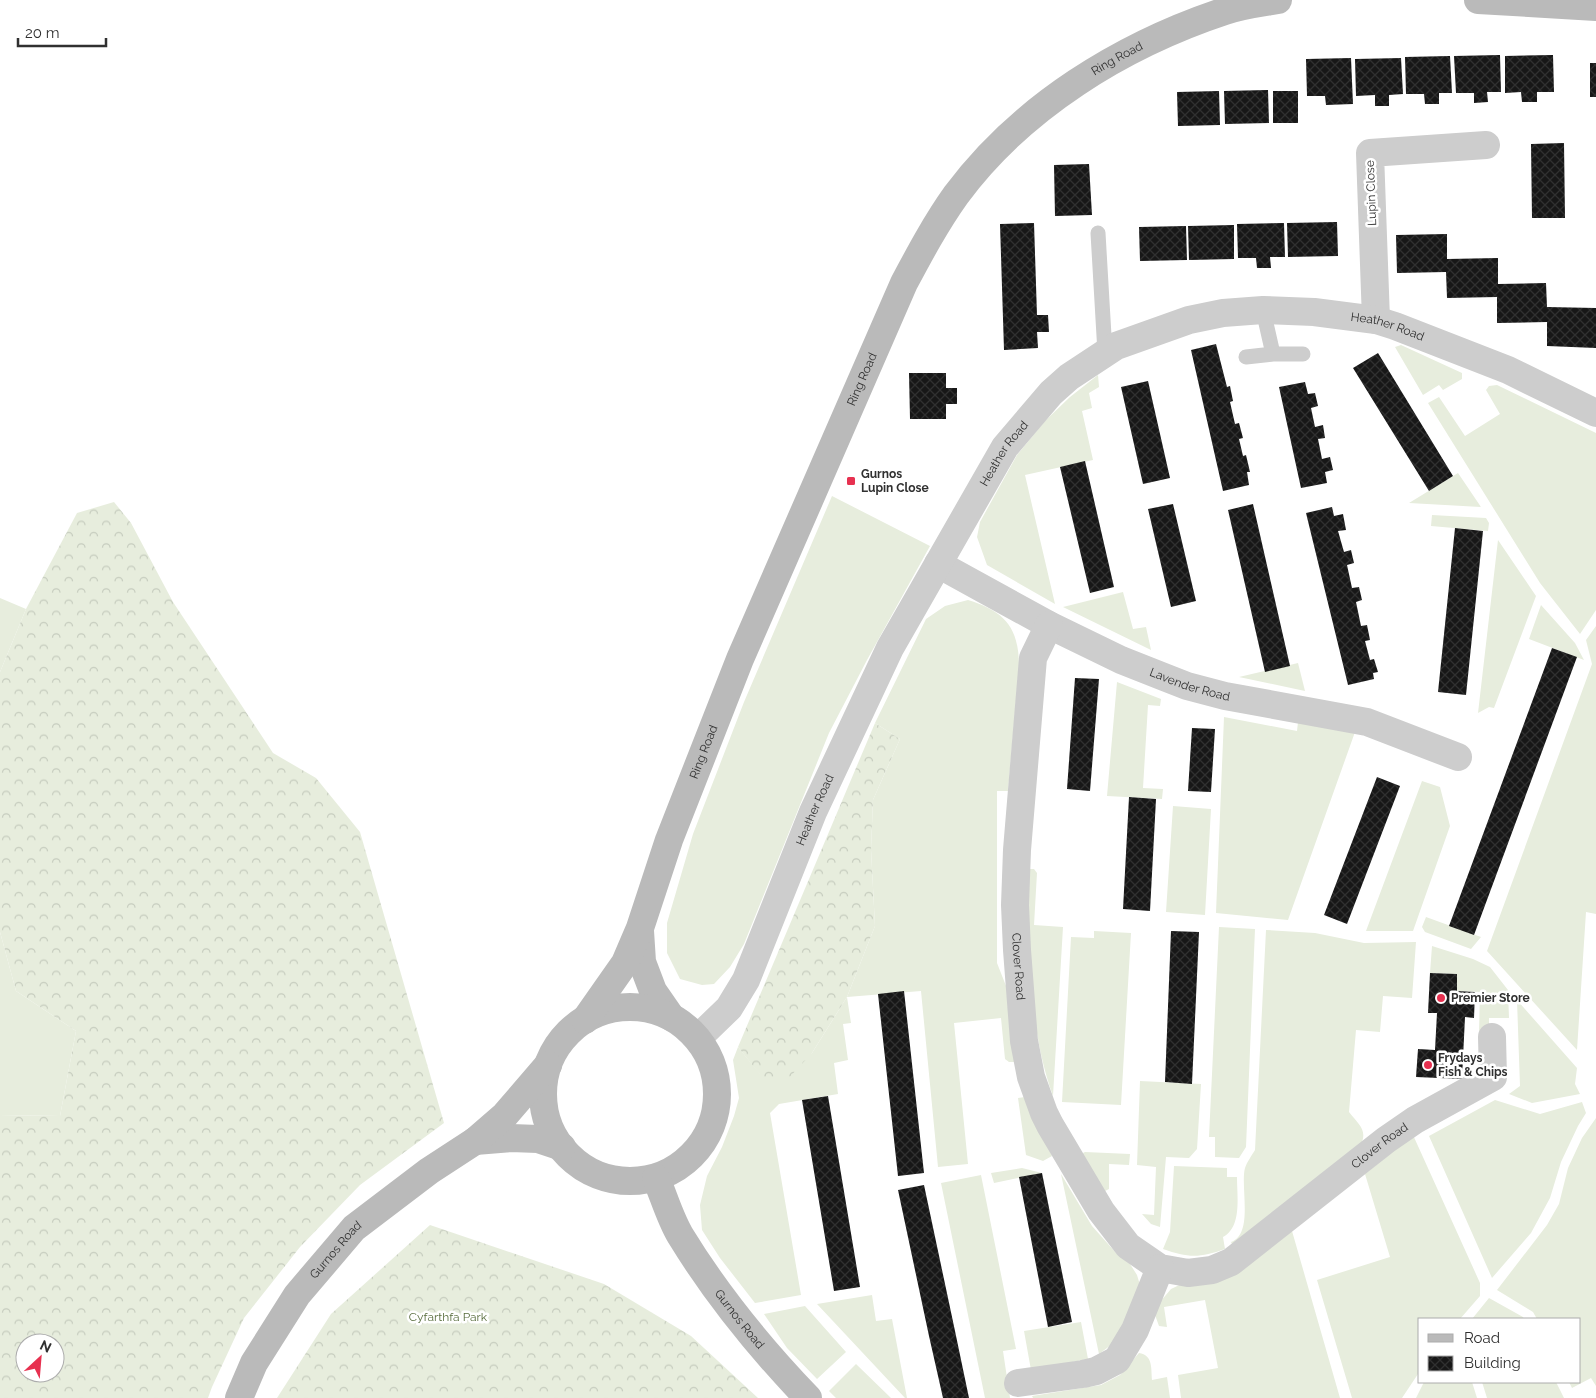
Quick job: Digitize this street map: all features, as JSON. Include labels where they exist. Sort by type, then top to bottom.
[{"type":"street","name":"Ring Road","points":[[585,1020],[625,963],[640,928],[669,840],[740,659],[904,284],[930,234],[952,202],[1003,142],[1051,101],[1098,69],[1172,31],[1227,10],[1278,0]]},
{"type":"street","points":[[1478,0],[1596,7]]},
{"type":"street","name":"Lupin Close","points":[[1376,320],[1370,153],[1486,145]]},
{"type":"street","name":"Heather Road","points":[[699,1037],[728,1008],[746,980],[814,812],[890,648],[1005,447],[1051,393],[1069,377],[1116,346],[1188,320],[1223,313],[1263,310],[1314,312],[1376,320],[1440,342],[1508,370],[1596,412]]},
{"type":"street","name":"Lavender Road","points":[[938,564],[1049,625],[1121,660],[1187,686],[1225,696],[1367,722],[1458,757]]},
{"type":"street","name":"Clover Road","points":[[1049,625],[1033,658],[1017,850],[1016,950],[1024,1041],[1031,1077],[1044,1113],[1101,1211],[1128,1246],[1160,1268],[1188,1274],[1212,1270],[1233,1261],[1386,1140],[1415,1120],[1493,1077],[1492,1037]]},
{"type":"street","name":"Ring Road","points":[[640,928],[642,962],[653,990],[671,1017]]},
{"type":"street","name":"Gurnos Road","points":[[624,1006],[655,1009],[671,1017],[682,1022],[699,1037],[712,1061],[718,1083],[714,1124],[691,1158],[656,1178],[626,1182],[596,1175],[571,1159],[552,1135],[543,1106],[544,1078],[553,1051],[572,1028],[596,1012],[624,1006]]},
{"type":"street","name":"Gurnos Road","points":[[239,1398],[254,1362],[297,1295],[354,1228],[429,1171],[475,1141],[505,1115],[549,1064]]},
{"type":"street","name":"Gurnos Road","points":[[475,1141],[511,1138],[538,1139],[562,1147]]},
{"type":"street","name":"Gurnos Road","points":[[656,1178],[679,1234],[725,1302],[773,1361],[808,1398]]},
{"type":"street","points":[[1018,1383],[1096,1371],[1117,1360],[1135,1330],[1160,1268]]},
{"type":"lane","points":[[1098,233],[1105,353]]},
{"type":"lane","points":[[1263,310],[1273,354]]},
{"type":"lane","points":[[1246,357],[1273,354],[1303,354]]},
{"type":"green space","points":[[1401,345],[1462,373],[1462,379],[1443,390],[1439,385],[1423,395],[1395,347]]},
{"type":"green space","points":[[1098,375],[1099,387],[1089,393],[1092,408],[1082,411],[1093,460],[1025,475],[1055,604],[987,565],[977,537],[980,522],[1017,455],[1045,421],[1070,397]]},
{"type":"green space","points":[[1497,385],[1596,433],[1596,610],[1580,634],[1540,583],[1428,403],[1439,397],[1465,436],[1500,414],[1486,390],[1489,386]]},
{"type":"green space","points":[[1458,473],[1481,507],[1409,503]]},
{"type":"green space","points":[[832,496],[930,546],[829,733],[744,944],[730,967],[714,984],[702,985],[680,979],[667,953],[667,923],[693,834],[744,702]]},
{"type":"green space","points":[[114,502],[131,523],[173,602],[273,753],[316,778],[360,832],[444,1123],[360,1185],[300,1247],[244,1318],[208,1398],[0,1398],[0,1115],[60,1116],[76,1031],[16,991],[0,932],[0,672],[26,609],[77,513]]},
{"type":"green space","points":[[1432,515],[1486,518],[1489,523],[1488,531],[1431,526]]},
{"type":"green space","points":[[1498,540],[1536,596],[1494,708],[1489,707],[1478,713]]},
{"type":"green space","points":[[1123,592],[1133,629],[1146,627],[1151,650],[1063,607]]},
{"type":"green space","points":[[0,598],[26,609],[0,672]]},
{"type":"green space","points":[[968,600],[981,604],[1000,615],[1007,622],[1016,641],[1018,652],[1019,666],[1008,791],[997,791],[997,963],[1008,991],[1015,1062],[1009,1062],[1005,1059],[1001,1018],[954,1023],[968,1164],[938,1167],[921,991],[847,997],[875,926],[871,849],[873,800],[900,739],[875,723],[926,619],[945,606]]},
{"type":"green space","points":[[1541,605],[1575,643],[1584,660],[1529,639]]},
{"type":"green space","points":[[1596,626],[1596,914],[1586,912],[1577,1050],[1487,951],[1592,664],[1586,640]]},
{"type":"green space","points":[[1298,663],[1305,691],[1239,677]]},
{"type":"green space","points":[[1117,682],[1161,699],[1160,706],[1148,705],[1143,788],[1163,789],[1162,799],[1107,796]]},
{"type":"green space","points":[[1224,717],[1297,731],[1298,722],[1355,732],[1288,920],[1216,913]]},
{"type":"green space","points":[[875,723],[900,739],[873,800],[871,849],[875,926],[847,997],[812,1053],[786,1081],[765,1081],[738,1047]]},
{"type":"green space","points":[[1422,781],[1440,787],[1450,826],[1413,931],[1366,931]]},
{"type":"green space","points":[[1173,806],[1211,809],[1205,915],[1166,912]]},
{"type":"green space","points":[[1034,869],[1037,873],[1034,925],[1063,927],[1053,1096],[1038,1041],[1031,984],[1027,870]]},
{"type":"green space","points":[[1426,917],[1481,937],[1471,949],[1425,932],[1422,927]]},
{"type":"green space","points":[[1219,927],[1255,929],[1246,1147],[1239,1158],[1215,1157],[1215,1137],[1209,1137]]},
{"type":"green space","points":[[1266,930],[1315,933],[1364,943],[1416,942],[1412,998],[1383,996],[1380,1032],[1356,1030],[1349,1112],[1362,1129],[1363,1137],[1359,1148],[1233,1246],[1231,1242],[1238,1237],[1244,1220],[1245,1168],[1255,1150]]},
{"type":"green space","points":[[1094,931],[1131,933],[1121,1105],[1062,1102],[1071,937],[1094,938]]},
{"type":"green space","points":[[0,932],[16,991],[76,1031],[60,1116],[0,1115]]},
{"type":"green space","points":[[1432,946],[1473,959],[1490,967],[1508,990],[1509,1018],[1489,1018],[1489,1028],[1479,1033],[1480,992],[1457,991],[1457,974],[1430,973]]},
{"type":"green space","points":[[847,997],[851,1023],[843,1024],[848,1060],[834,1063],[838,1094],[779,1104],[770,1113],[801,1295],[755,1303],[720,1258],[702,1230],[700,1205],[707,1176],[722,1147],[739,1098],[733,1060],[738,1047],[765,1080],[812,1053]]},
{"type":"green space","points":[[1517,1000],[1577,1068],[1575,1084],[1580,1094],[1532,1103],[1509,1094],[1520,1086]]},
{"type":"green space","points":[[1140,1081],[1201,1084],[1197,1149],[1189,1158],[1166,1157],[1160,1227],[1151,1224],[1142,1214],[1154,1215],[1156,1167],[1137,1165]]},
{"type":"green space","points":[[1025,1097],[1052,1156],[1043,1161],[1026,1155],[1018,1098]]},
{"type":"green space","points":[[1495,1100],[1540,1114],[1582,1102],[1586,1113],[1561,1162],[1550,1198],[1531,1233],[1492,1278],[1429,1136]]},
{"type":"green space","points":[[1596,1118],[1596,1386],[1591,1378],[1572,1388],[1570,1383],[1581,1383],[1581,1318],[1536,1318],[1533,1312],[1497,1290],[1547,1225],[1559,1204],[1568,1168],[1582,1138]]},
{"type":"green space","points":[[1413,1135],[1480,1283],[1480,1296],[1461,1318],[1418,1318],[1418,1374],[1402,1398],[1352,1398],[1317,1280],[1390,1257],[1365,1174]]},
{"type":"green space","points":[[1085,1152],[1130,1154],[1129,1165],[1109,1164],[1109,1189],[1105,1191],[1081,1154]]},
{"type":"green space","points":[[1174,1166],[1227,1168],[1227,1177],[1237,1177],[1238,1202],[1236,1219],[1229,1232],[1223,1237],[1225,1249],[1194,1256],[1163,1249],[1170,1232]]},
{"type":"green space","points":[[1022,1168],[1042,1173],[994,1183],[991,1173]]},
{"type":"green space","points":[[1061,1174],[1092,1226],[1117,1254],[1130,1264],[1137,1275],[1140,1285],[1115,1342],[1099,1354]]},
{"type":"green space","points":[[981,1175],[1016,1349],[1003,1351],[1010,1398],[985,1398],[941,1183]]},
{"type":"green space","name":"Cyfarthfa Park","points":[[430,1225],[604,1284],[691,1336],[758,1398],[277,1398],[331,1314]]},
{"type":"green space","points":[[1292,1231],[1340,1398],[1181,1398],[1178,1375],[1218,1368],[1205,1300],[1164,1307],[1167,1327],[1159,1326],[1155,1315],[1160,1302],[1171,1289]]},
{"type":"green space","points":[[872,1295],[876,1321],[892,1319],[907,1398],[817,1304]]},
{"type":"green space","points":[[1489,1298],[1524,1318],[1473,1318]]},
{"type":"green space","points":[[805,1306],[846,1352],[817,1379],[787,1348],[764,1314]]},
{"type":"green space","points":[[1081,1322],[1088,1359],[1031,1370],[1024,1331]]},
{"type":"green space","points":[[1139,1353],[1144,1354],[1149,1359],[1152,1380],[1167,1377],[1170,1398],[1033,1398],[1032,1396],[1101,1385],[1120,1375]]},
{"type":"green space","points":[[856,1364],[891,1398],[836,1398],[829,1391]]},
{"type":"green space","points":[[1424,1383],[1472,1383],[1477,1398],[1416,1398]]},
{"type":"green space","points":[[1482,1383],[1556,1383],[1564,1398],[1487,1398]]},
{"type":"building","points":[[1500,55],[1501,92],[1487,92],[1488,102],[1474,103],[1474,93],[1456,93],[1454,56]]},
{"type":"building","points":[[1553,55],[1554,92],[1537,92],[1537,102],[1522,102],[1521,92],[1505,93],[1505,56]]},
{"type":"building","points":[[1450,56],[1452,93],[1439,93],[1439,104],[1425,104],[1424,94],[1406,94],[1405,57]]},
{"type":"building","points":[[1351,58],[1353,104],[1326,105],[1325,96],[1307,96],[1306,59]]},
{"type":"building","points":[[1401,58],[1403,94],[1389,95],[1389,106],[1375,106],[1375,95],[1356,96],[1355,59]]},
{"type":"building","points":[[1590,63],[1596,63],[1596,97],[1590,97]]},
{"type":"building","points":[[1268,90],[1269,123],[1225,124],[1224,91]]},
{"type":"building","points":[[1219,91],[1220,125],[1178,126],[1177,92]]},
{"type":"building","points":[[1273,91],[1298,91],[1298,123],[1273,123]]},
{"type":"building","points":[[1564,143],[1565,218],[1532,218],[1531,144]]},
{"type":"building","points":[[1089,164],[1092,215],[1055,216],[1054,165]]},
{"type":"building","points":[[1337,222],[1338,256],[1288,257],[1287,223]]},
{"type":"building","points":[[1034,223],[1037,315],[1048,315],[1049,332],[1037,332],[1038,348],[1004,350],[1000,224]]},
{"type":"building","points":[[1284,223],[1285,257],[1270,257],[1271,268],[1257,268],[1256,258],[1238,258],[1237,224]]},
{"type":"building","points":[[1234,225],[1234,259],[1189,260],[1188,226]]},
{"type":"building","points":[[1186,226],[1187,260],[1140,261],[1139,227]]},
{"type":"building","points":[[1447,234],[1447,259],[1498,258],[1498,284],[1546,283],[1547,307],[1596,308],[1596,348],[1547,346],[1547,322],[1497,323],[1497,297],[1447,298],[1446,272],[1397,273],[1396,235]]},
{"type":"building","points":[[1216,344],[1227,387],[1230,386],[1233,401],[1230,402],[1235,424],[1239,423],[1243,438],[1239,439],[1243,456],[1246,455],[1250,472],[1247,472],[1249,485],[1223,491],[1191,350]]},
{"type":"building","points":[[1378,353],[1453,476],[1429,491],[1353,368]]},
{"type":"building","points":[[909,373],[946,373],[946,388],[957,388],[957,404],[946,404],[946,419],[910,419]]},
{"type":"building","points":[[1148,381],[1170,478],[1143,484],[1121,387]]},
{"type":"building","points":[[1305,382],[1308,394],[1315,393],[1318,406],[1311,408],[1315,427],[1323,425],[1325,438],[1318,439],[1322,459],[1330,457],[1333,470],[1325,472],[1327,483],[1301,488],[1279,387]]},
{"type":"building","points":[[1085,461],[1114,587],[1090,593],[1060,467]]},
{"type":"building","points":[[1173,504],[1196,601],[1171,607],[1148,509]]},
{"type":"building","points":[[1253,504],[1290,666],[1265,672],[1228,510]]},
{"type":"building","points":[[1332,507],[1334,516],[1343,514],[1346,530],[1338,531],[1344,552],[1351,550],[1354,563],[1347,565],[1352,588],[1359,587],[1362,600],[1356,602],[1361,626],[1367,625],[1370,640],[1365,641],[1370,660],[1374,659],[1378,672],[1373,673],[1374,679],[1348,685],[1306,513]]},
{"type":"building","points":[[1455,528],[1483,531],[1466,695],[1438,692]]},
{"type":"building","points":[[1552,648],[1577,657],[1474,935],[1449,926]]},
{"type":"building","points":[[1075,678],[1099,679],[1090,791],[1067,789]]},
{"type":"building","points":[[1192,728],[1215,729],[1211,792],[1188,791]]},
{"type":"building","points":[[1377,777],[1400,786],[1347,924],[1324,915]]},
{"type":"building","points":[[1129,797],[1156,799],[1150,911],[1123,909]]},
{"type":"building","points":[[1171,931],[1199,932],[1192,1084],[1165,1082]]},
{"type":"building","points":[[1430,973],[1457,974],[1457,991],[1475,992],[1474,1018],[1465,1017],[1462,1079],[1416,1077],[1418,1049],[1435,1050],[1437,1013],[1428,1013]]},
{"type":"building","points":[[904,991],[924,1173],[898,1176],[878,994]]},
{"type":"building","points":[[828,1096],[860,1287],[834,1291],[802,1100]]},
{"type":"building","points":[[1042,1173],[1072,1322],[1048,1327],[1019,1177]]},
{"type":"building","points":[[924,1185],[969,1398],[943,1398],[898,1190]]},
{"type":"place","name":"Gurnos Lupin Close","points":[[851,481]]},
{"type":"place","name":"Premier Store","points":[[1441,998]]},
{"type":"place","name":"Frydays Fish & Chips","points":[[1428,1065]]}]
